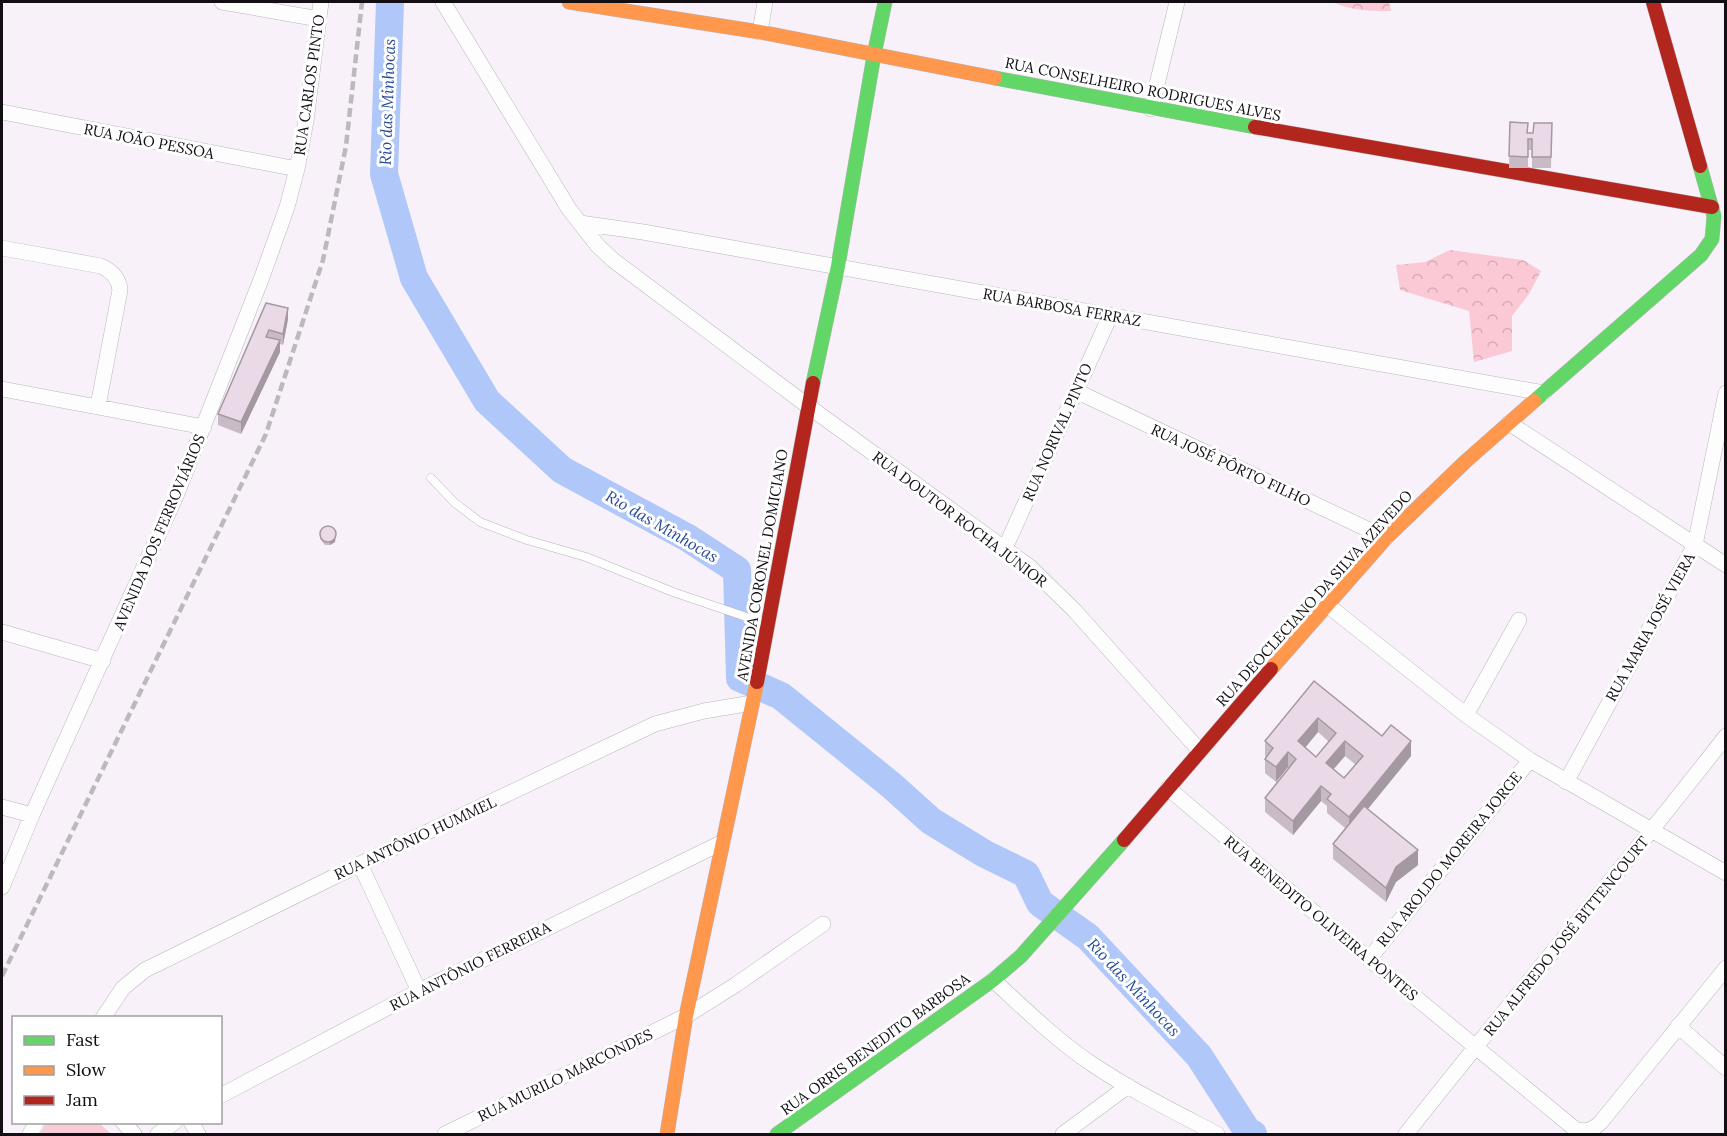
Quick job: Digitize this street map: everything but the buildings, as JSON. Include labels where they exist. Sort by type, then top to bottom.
[{"type":"street","points":[[222,2],[319,19]]},
{"type":"street","name":"RUA CARLOS PINTO","points":[[297,169],[306,121],[321,2]]},
{"type":"street","name":"RUA DOUTOR ROCHA JÚNIOR","points":[[443,2],[550,179],[579,223],[598,246],[613,260],[807,406],[1005,548],[1054,589],[1200,750]]},
{"type":"street","name":"RUA CONSELHEIRO RODRIGUES ALVES","points":[[569,2],[760,32],[1151,109],[1712,207]]},
{"type":"street","points":[[760,32],[765,2]]},
{"type":"street","name":"AVENIDA CORONEL DOMICIANO","points":[[667,1134],[686,1016],[754,697],[807,406],[838,266],[885,2]]},
{"type":"street","points":[[1151,109],[1177,2]]},
{"type":"street","points":[[1653,2],[1712,207],[1719,239]]},
{"type":"street","name":"RUA JOÃO PESSOA","points":[[2,112],[297,169]]},
{"type":"street","name":"AVENIDA DOS FERROVIÁRIOS","points":[[2,887],[32,815],[176,496],[262,277],[297,169]]},
{"type":"street","name":"RUA BARBOSA FERRAZ","points":[[579,223],[838,266],[1544,393]]},
{"type":"street","name":"RUA DEOCLECIANO DA SILVA AZEVEDO","points":[[993,980],[1021,956],[1077,894],[1326,604],[1386,538],[1424,500],[1509,423],[1689,268],[1719,239]]},
{"type":"street","points":[[2,248],[101,266],[116,277],[120,290],[98,406]]},
{"type":"street","name":"RUA NORIVAL PINTO","points":[[1005,548],[1110,316]]},
{"type":"street","points":[[2,389],[204,427]]},
{"type":"street","name":"RUA JOSÉ PÔRTO FILHO","points":[[1076,391],[1386,538]]},
{"type":"street","name":"RUA MARIA JOSÉ VIERA","points":[[1566,782],[1695,545],[1725,393]]},
{"type":"street","points":[[1509,423],[1725,565]]},
{"type":"street","points":[[1326,604],[1467,715],[1530,760],[1725,873]]},
{"type":"street","points":[[1467,715],[1519,620]]},
{"type":"street","points":[[2,632],[103,661]]},
{"type":"street","name":"RUA ANTÔNIO HUMMEL","points":[[104,1016],[123,988],[145,970],[360,864],[655,724],[754,697]]},
{"type":"street","name":"RUA ALFREDO JOSÉ BITTENCOURT","points":[[1406,1134],[1652,832],[1725,736]]},
{"type":"street","name":"RUA AROLDO MOREIRA JORGE","points":[[1369,959],[1530,760]]},
{"type":"street","name":"RUA BENEDITO OLIVEIRA PONTES","points":[[1168,788],[1369,959],[1575,1129],[1587,1131],[1597,1127],[1678,1026]]},
{"type":"street","points":[[2,807],[32,815]]},
{"type":"street","name":"RUA ANTÔNIO FERREIRA","points":[[222,1095],[419,991],[723,842]]},
{"type":"street","points":[[360,864],[419,991]]},
{"type":"street","name":"RUA MURILO MARCONDES","points":[[445,1134],[686,1016],[823,924]]},
{"type":"street","points":[[1725,968],[1678,1026],[1725,1068]]},
{"type":"street","points":[[993,980],[1062,1041],[1092,1064],[1217,1134]]},
{"type":"street","name":"RUA ORRIS BENEDITO BARBOSA","points":[[777,1134],[993,980]]},
{"type":"street","points":[[1063,1134],[1128,1086]]},
{"type":"street","points":[[158,1134],[172,1124]]},
{"type":"lane","points":[[431,478],[455,503],[480,522],[527,540],[586,557],[673,592],[768,625]]},
{"type":"green space","points":[[1333,2],[1389,2],[1391,11],[1354,9]]},
{"type":"green space","points":[[1450,250],[1523,260],[1541,271],[1529,294],[1512,316],[1512,351],[1474,362],[1469,311],[1400,290],[1396,265],[1425,262]]},
{"type":"shaded area","points":[[46,1124],[100,1124],[111,1134],[40,1134]]},
{"type":"waterway","name":"Rio das Minhocas","points":[[390,2],[384,174],[414,278],[487,401],[562,470],[688,538],[737,570],[740,678],[781,696],[891,785],[931,821],[985,854],[1026,874],[1040,903],[1088,937],[1199,1056],[1248,1132],[1253,1134]]},
{"type":"railway","points":[[2,976],[266,434],[323,260],[346,146],[362,2]]},
{"type":"traffic: fast","points":[[813,383],[838,266],[885,2]]},
{"type":"traffic: fast","points":[[995,78],[1255,127]]},
{"type":"traffic: fast","points":[[1534,401],[1701,255],[1712,239],[1714,216],[1700,166]]},
{"type":"traffic: fast","points":[[777,1134],[993,980],[1021,956],[1124,840]]},
{"type":"traffic: slow","points":[[569,2],[760,32],[995,78]]},
{"type":"traffic: slow","points":[[1271,669],[1386,538],[1466,461],[1534,401]]},
{"type":"traffic: slow","points":[[667,1134],[686,1016],[757,682]]},
{"type":"traffic: jam","points":[[1653,2],[1700,166]]},
{"type":"traffic: jam","points":[[1255,127],[1712,207]]},
{"type":"traffic: jam","points":[[757,682],[813,383]]},
{"type":"traffic: jam","points":[[1124,840],[1271,669]]}]
